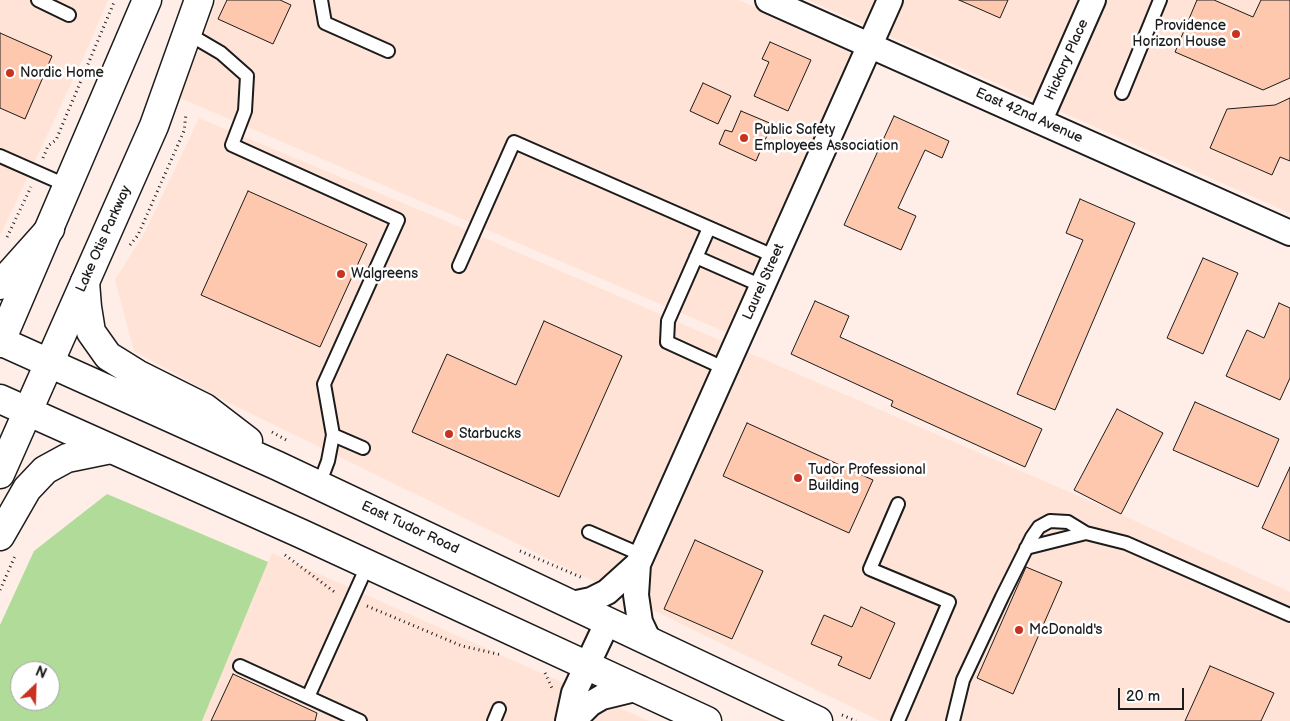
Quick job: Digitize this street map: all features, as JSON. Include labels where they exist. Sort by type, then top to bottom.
[{"type":"main road","points":[[0,342],[147,0]]},
{"type":"main road","name":"Lake Otis Parkway","points":[[0,474],[154,126],[199,0]]},
{"type":"main road","points":[[0,284],[50,229]]},
{"type":"main road","points":[[86,282],[91,332],[108,356],[137,374],[205,408],[278,466]]},
{"type":"main road","name":"East Tudor Road","points":[[0,342],[278,466],[818,721]]},
{"type":"main road","points":[[0,399],[368,564],[707,721]]},
{"type":"main road","points":[[0,536],[27,489],[44,470],[67,458],[111,449]]},
{"type":"street","name":"East 42nd Avenue","points":[[768,0],[1290,233]]},
{"type":"street","name":"Laurel Street","points":[[649,641],[640,622],[636,596],[640,560],[890,0]]},
{"type":"street","name":"Hickory Place","points":[[1040,120],[1094,0]]},
{"type":"street","name":"Laurel Street","points":[[572,604],[591,600],[607,592],[640,560]]},
{"type":"street","points":[[568,721],[574,694],[608,621]]},
{"type":"street","points":[[573,721],[590,704],[607,695],[639,688]]},
{"type":"lane","points":[[38,0],[69,14]]},
{"type":"lane","points":[[321,0],[325,22],[388,51]]},
{"type":"lane","points":[[1122,93],[1160,0]]},
{"type":"lane","points":[[187,33],[221,53],[247,76],[245,110],[232,145],[398,220],[324,384],[333,435],[328,461],[319,485]]},
{"type":"lane","points":[[459,266],[514,142],[776,257]]},
{"type":"lane","points":[[0,156],[68,186]]},
{"type":"lane","points":[[709,228],[668,321],[667,342],[726,369]]},
{"type":"lane","points":[[696,257],[762,286]]},
{"type":"lane","points":[[333,435],[364,448]]},
{"type":"lane","points":[[898,504],[870,569],[949,602],[898,721]]},
{"type":"lane","points":[[954,718],[963,680],[1026,548],[1040,527],[1050,521],[1068,522],[1086,532],[1126,543],[1290,615]]},
{"type":"lane","points":[[589,532],[640,560]]},
{"type":"lane","points":[[1026,548],[1086,532]]},
{"type":"lane","points":[[308,697],[368,564]]},
{"type":"lane","points":[[240,666],[360,721]]},
{"type":"path","points":[[4,244],[25,203],[48,146],[56,140],[115,0]]},
{"type":"path","points":[[269,431],[295,445]]},
{"type":"path","points":[[513,548],[592,582]]},
{"type":"path","points":[[279,550],[329,590],[462,646],[509,657]]},
{"type":"path","points":[[544,670],[554,694]]},
{"type":"shaded area","points":[[0,0],[108,0],[85,54],[0,236]]},
{"type":"shaded area","points":[[217,0],[739,0],[855,51],[730,334],[180,98]]},
{"type":"shaded area","points":[[808,0],[1290,0],[1290,213]]},
{"type":"shaded area","points":[[199,118],[434,216],[1120,514],[1290,592],[1290,721],[880,721],[223,400],[134,351],[115,280],[145,232]]},
{"type":"shaded area","points":[[272,553],[649,721],[202,721]]},
{"type":"green space","points":[[107,494],[268,562],[202,721],[0,721],[0,625],[34,551]]},
{"type":"building","points":[[227,0],[280,0],[291,5],[273,44],[218,19]]},
{"type":"building","points":[[959,0],[1008,0],[1000,18]]},
{"type":"building","name":"Providence Horizon House","points":[[1197,0],[1214,0],[1253,17],[1261,0],[1290,0],[1290,78],[1263,90],[1175,52]]},
{"type":"building","points":[[0,33],[52,56],[25,119],[0,108]]},
{"type":"building","points":[[770,42],[811,60],[788,111],[754,96],[769,62],[762,59]]},
{"type":"building","points":[[703,83],[731,96],[718,124],[690,111]]},
{"type":"building","points":[[1290,98],[1290,161],[1280,157],[1272,175],[1210,148],[1227,109],[1275,105]]},
{"type":"building","name":"Public Safety Employees Association","points":[[741,111],[772,124],[756,161],[719,144],[725,130],[732,132]]},
{"type":"building","points":[[894,116],[949,141],[942,158],[925,150],[898,208],[916,216],[901,250],[844,225]]},
{"type":"building","name":"Walgreens","points":[[248,191],[367,244],[320,347],[201,295]]},
{"type":"building","points":[[1080,199],[1135,223],[1055,410],[1017,394],[1083,240],[1066,233]]},
{"type":"building","points":[[1203,258],[1238,273],[1203,354],[1167,338]]},
{"type":"building","points":[[815,301],[849,316],[840,337],[1042,429],[1025,467],[891,406],[893,401],[791,354]]},
{"type":"building","points":[[1279,303],[1290,308],[1290,378],[1280,400],[1226,376],[1247,330],[1264,338]]},
{"type":"building","points":[[544,321],[622,356],[559,497],[412,432],[447,354],[516,385]]},
{"type":"building","points":[[1195,402],[1279,439],[1258,487],[1173,450]]},
{"type":"building","points":[[1117,409],[1163,433],[1121,514],[1074,490]]},
{"type":"building","name":"Tudor Professional Building","points":[[747,423],[873,480],[849,533],[723,476]]},
{"type":"building","points":[[1290,467],[1290,541],[1262,528]]},
{"type":"building","points":[[695,540],[763,571],[732,639],[664,609]]},
{"type":"building","name":"McDonald's","points":[[1026,567],[1062,582],[1013,694],[977,678]]},
{"type":"building","points":[[861,607],[895,623],[870,679],[838,665],[842,657],[811,644],[824,615],[852,627]]},
{"type":"building","points":[[1210,666],[1274,693],[1261,721],[1185,721]]},
{"type":"building","points":[[233,674],[317,713],[315,721],[211,721]]},
{"type":"place","name":"Providence Horizon House","points":[[1236,34]]},
{"type":"place","name":"Nordic Home","points":[[10,73]]},
{"type":"place","name":"Public Safety Employees Association","points":[[744,138]]},
{"type":"place","name":"Walgreens","points":[[341,274]]},
{"type":"place","name":"Starbucks","points":[[449,434]]},
{"type":"place","name":"Tudor Professional Building","points":[[798,478]]},
{"type":"place","name":"McDonald's","points":[[1019,630]]}]
